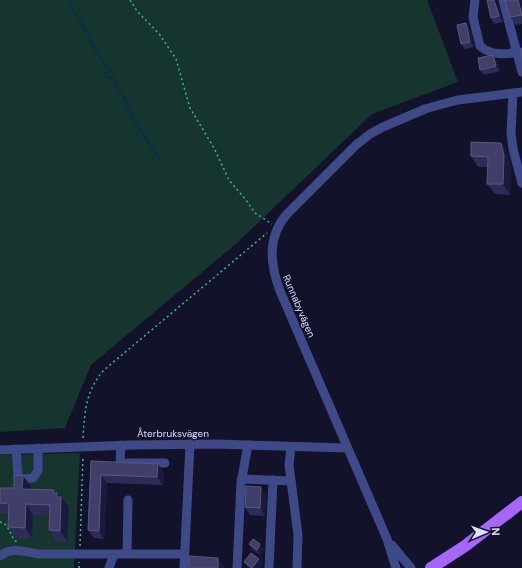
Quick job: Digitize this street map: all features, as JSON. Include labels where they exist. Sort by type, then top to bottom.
[{"type":"main road","points":[[431,568],[465,546],[522,502]]},
{"type":"main road","points":[[447,568],[465,546]]},
{"type":"street","points":[[476,0],[473,17],[480,46],[486,51],[493,53],[505,54],[517,52]]},
{"type":"street","points":[[503,0],[522,72]]},
{"type":"street","name":"Runnabyvägen","points":[[396,568],[387,539],[274,276],[272,251],[278,228],[280,222],[287,214],[342,158],[370,134],[400,119],[439,104],[458,100],[518,92],[511,126],[513,149],[522,183]]},
{"type":"street","points":[[184,568],[190,444]]},
{"type":"street","name":"Återbruksvägen","points":[[0,450],[83,446],[190,444],[347,448]]},
{"type":"street","points":[[121,445],[120,463],[165,463]]},
{"type":"street","points":[[237,568],[241,479],[248,445]]},
{"type":"street","points":[[291,447],[289,465],[298,535],[297,568]]},
{"type":"street","points":[[16,449],[16,473],[23,479],[33,478],[38,471],[38,448]]},
{"type":"street","points":[[241,479],[291,481]]},
{"type":"street","points":[[269,568],[273,480]]},
{"type":"street","points":[[127,554],[128,500]]},
{"type":"street","name":"Runnabyvägen","points":[[387,539],[411,568]]},
{"type":"street","points":[[0,556],[10,550],[19,550],[39,554],[79,555],[184,554]]},
{"type":"street","points":[[109,568],[114,554]]},
{"type":"path","points":[[130,0],[137,11],[160,35],[176,59],[190,108],[214,148],[229,180],[255,213],[278,228]]},
{"type":"path","points":[[79,568],[86,403],[94,383],[104,370],[172,314],[264,234],[278,228]]},
{"type":"path","points":[[0,522],[4,523],[14,540],[18,542],[19,550]]},
{"type":"green space","points":[[0,0],[427,0],[458,82],[372,114],[237,243],[91,365],[65,428],[0,432]]},
{"type":"green space","points":[[80,453],[74,568],[0,568],[0,455]]},
{"type":"building","points":[[487,0],[494,0],[499,16],[491,18]]},
{"type":"building","points":[[505,0],[518,0],[522,15],[510,17]]},
{"type":"building","points":[[466,23],[470,42],[461,44],[457,25]]},
{"type":"building","points":[[493,55],[496,66],[480,70],[478,58]]},
{"type":"building","points":[[471,142],[501,143],[504,155],[503,184],[487,184],[488,157],[471,156]]},
{"type":"building","points":[[91,461],[158,464],[157,477],[101,475],[99,531],[88,530]]},
{"type":"building","points":[[14,475],[23,476],[22,489],[54,490],[53,493],[57,493],[57,497],[61,497],[60,531],[49,530],[50,505],[26,504],[25,528],[8,527],[9,504],[0,503],[0,488],[14,488]]},
{"type":"building","points":[[246,486],[261,487],[260,508],[245,507]]},
{"type":"building","points":[[253,539],[260,544],[257,550],[249,544]]},
{"type":"building","points":[[251,553],[259,559],[252,568],[244,562]]},
{"type":"building","points":[[189,556],[218,558],[218,568],[189,568]]},
{"type":"waterway","points":[[71,0],[71,7],[90,36],[95,50],[110,71],[105,74],[107,77],[113,78],[117,88],[125,99],[133,119],[159,158]]}]
